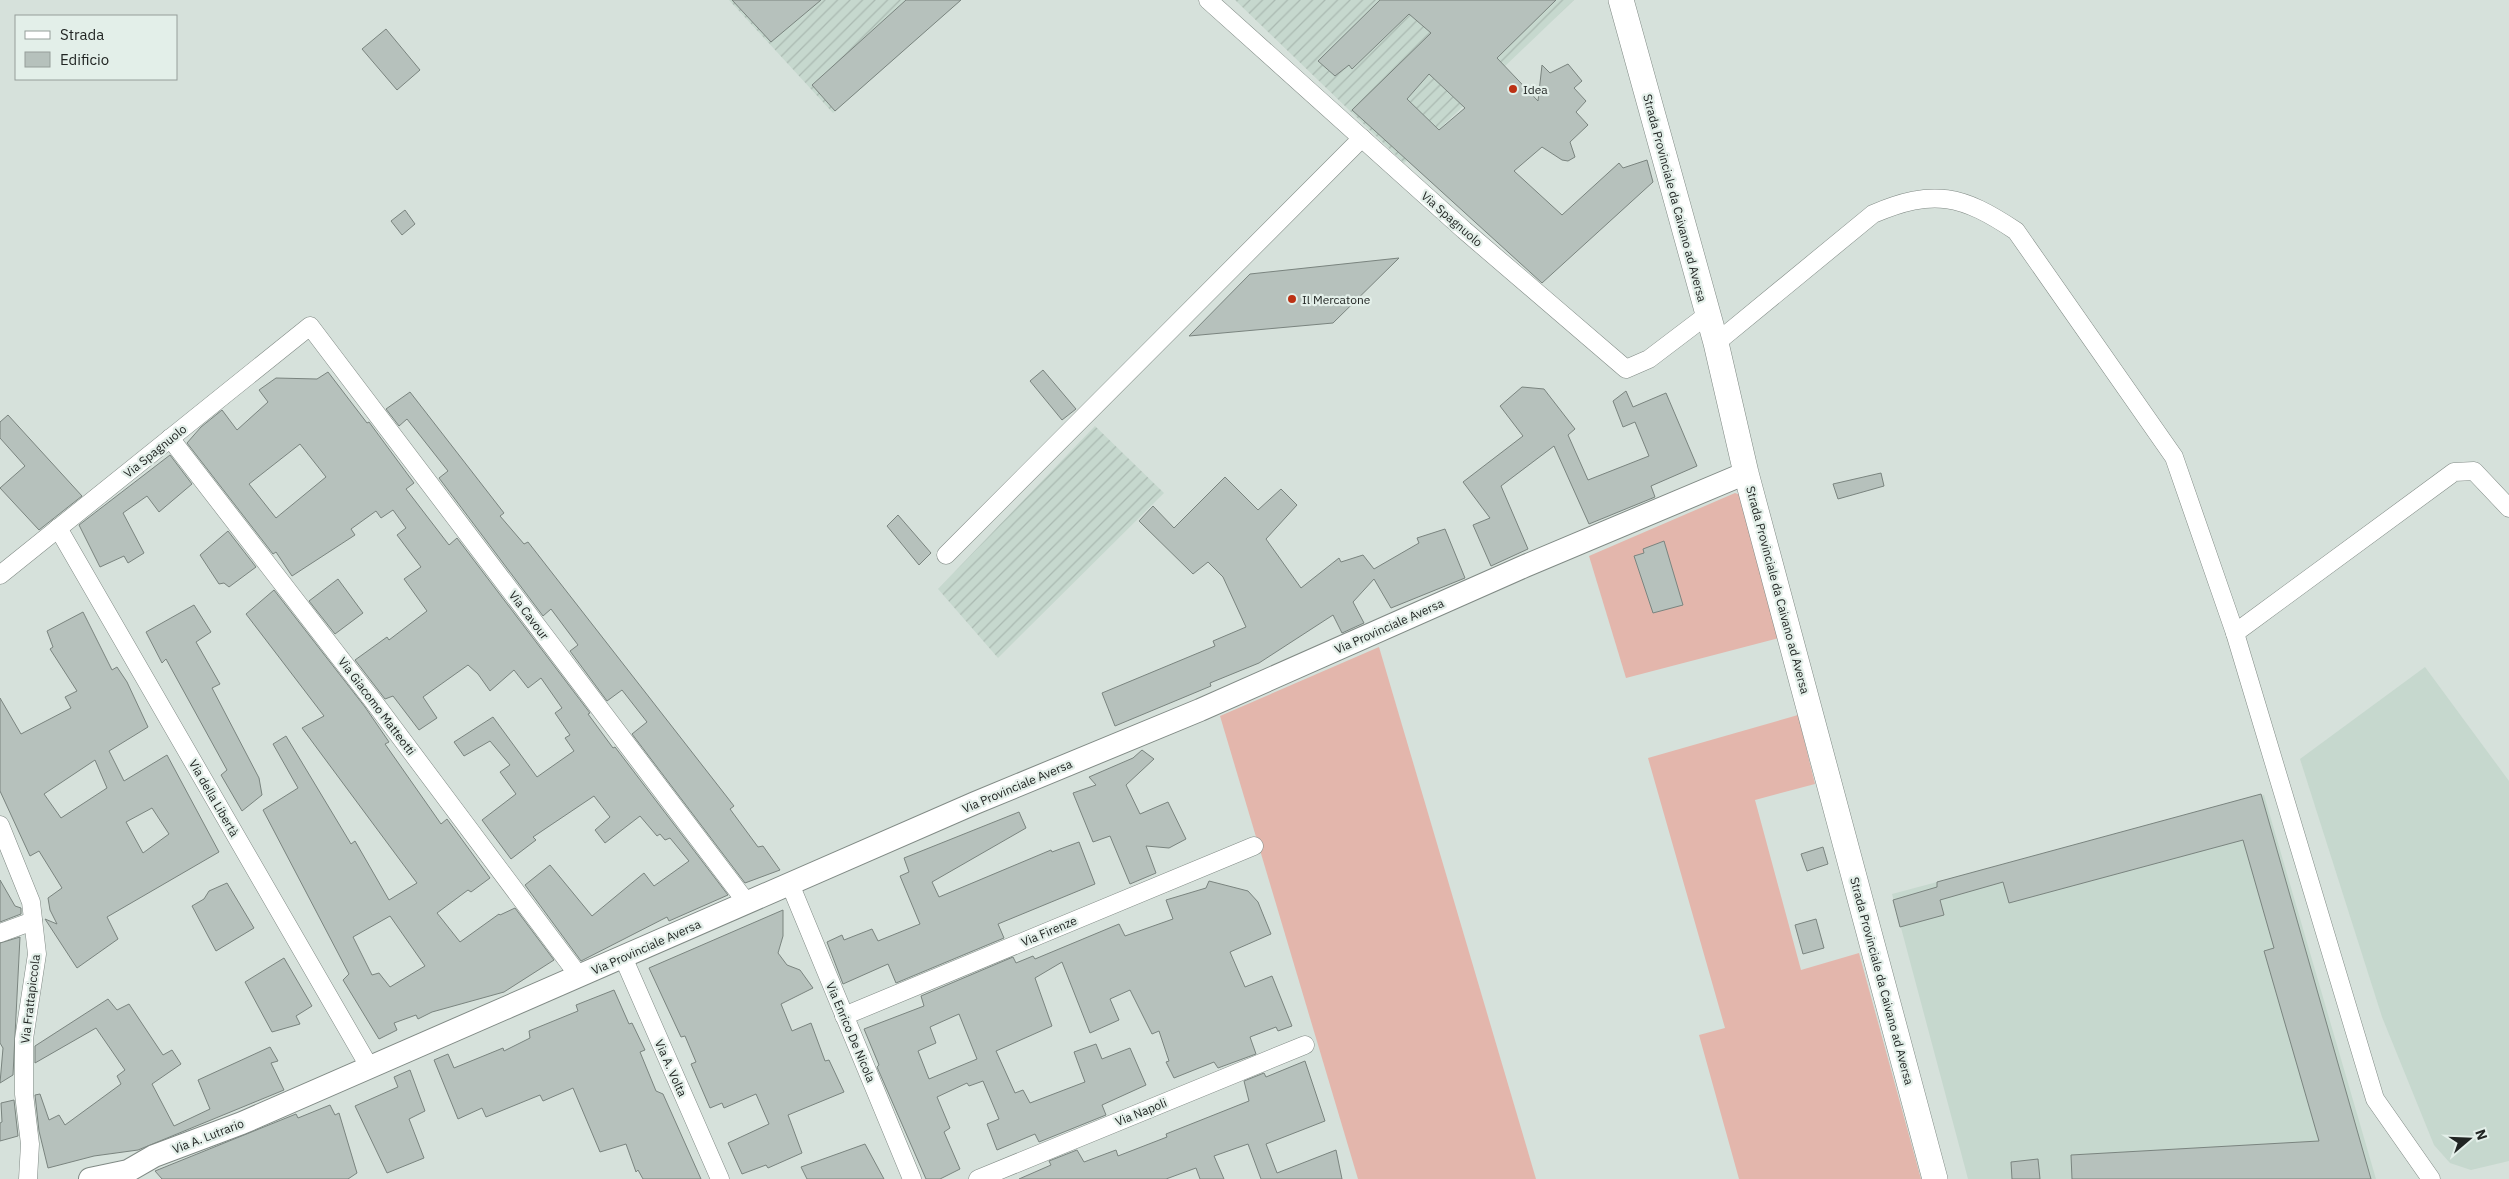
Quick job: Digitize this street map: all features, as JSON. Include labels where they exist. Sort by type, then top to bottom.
[{"type":"main road","name":"Strada Provinciale da Caivano ad Aversa","points":[[1621,0],[1716,343],[1746,473],[1935,1179]]},
{"type":"street","name":"Via Spagnuolo","points":[[1208,0],[1464,230],[1626,369],[1649,360],[1707,315]]},
{"type":"street","points":[[946,555],[1362,138]]},
{"type":"street","points":[[1716,343],[1873,214],[1902,202],[1941,197],[1985,210],[2016,231],[2174,458],[2236,633],[2375,1099],[2431,1179]]},
{"type":"street","name":"Via Spagnuolo","points":[[0,575],[310,326]]},
{"type":"street","name":"Via Cavour","points":[[310,326],[747,903]]},
{"type":"street","name":"Via Giacomo Matteotti","points":[[170,438],[374,702],[579,976]]},
{"type":"street","points":[[2236,633],[2454,472],[2474,471],[2509,508]]},
{"type":"street","name":"Via Provinciale Aversa","points":[[289,1103],[966,807],[1200,710],[1525,566],[1746,473]]},
{"type":"street","name":"Via della Libertà","points":[[58,528],[370,1068]]},
{"type":"street","name":"Via Frattapiccola","points":[[0,825],[31,902],[37,954],[24,1039],[24,1094],[30,1144],[28,1179]]},
{"type":"street","name":"Via Firenze","points":[[844,1016],[1254,846]]},
{"type":"street","name":"Via Enrico De Nicola","points":[[790,884],[912,1179]]},
{"type":"street","points":[[0,933],[33,921]]},
{"type":"street","name":"Via A. Volta","points":[[623,957],[720,1179]]},
{"type":"street","name":"Via Napoli","points":[[978,1179],[1305,1045]]},
{"type":"street","name":"Via A. Lutrario","points":[[90,1179],[132,1175],[154,1156],[289,1103]]},
{"type":"shaded area","points":[[729,0],[961,0],[833,113]]},
{"type":"shaded area","points":[[1235,0],[1574,0],[1404,163]]},
{"type":"shaded area","points":[[1095,426],[1164,493],[998,658],[938,589]]},
{"type":"shaded area","points":[[1735,493],[1741,495],[1779,638],[1626,678],[1589,556]]},
{"type":"shaded area","points":[[1379,647],[1536,1179],[1358,1179],[1220,716]]},
{"type":"shaded area","points":[[2425,667],[2509,781],[2509,1161],[2471,1170],[2450,1163],[2434,1145],[2382,1017],[2300,759]]},
{"type":"shaded area","points":[[1798,715],[1815,784],[1755,800],[1801,970],[1859,953],[1921,1179],[1739,1179],[1699,1035],[1725,1028],[1648,758]]},
{"type":"shaded area","points":[[2264,795],[2376,1179],[1968,1179],[1892,894]]},
{"type":"building","points":[[732,0],[821,0],[771,42]]},
{"type":"building","points":[[906,0],[961,0],[835,111],[812,85]]},
{"type":"building","points":[[1380,0],[1556,0],[1497,58],[1538,101],[1542,65],[1550,73],[1568,64],[1582,81],[1574,88],[1586,101],[1576,112],[1588,125],[1570,142],[1575,157],[1568,161],[1562,160],[1542,147],[1514,171],[1562,215],[1619,163],[1623,168],[1647,160],[1653,182],[1542,283],[1352,110],[1431,33],[1409,14],[1352,69],[1349,65],[1335,76],[1318,61]],"holes":[[[1429,74],[1465,108],[1439,130],[1407,99]]]},
{"type":"building","points":[[386,29],[420,70],[397,90],[362,49]]},
{"type":"building","points":[[405,210],[415,224],[402,235],[391,221]]},
{"type":"building","name":"Il Mercatone","points":[[1399,258],[1333,323],[1189,336],[1250,274]]},
{"type":"building","points":[[1043,370],[1076,409],[1062,420],[1030,381]]},
{"type":"building","points":[[328,372],[367,423],[369,422],[414,483],[406,489],[449,545],[457,538],[590,713],[588,714],[613,748],[615,747],[728,895],[669,921],[667,917],[581,961],[525,885],[550,865],[592,916],[644,873],[654,886],[689,861],[670,838],[665,840],[660,834],[657,836],[640,816],[605,843],[595,830],[610,817],[594,796],[533,837],[536,840],[511,859],[482,820],[516,794],[500,772],[510,765],[490,741],[464,756],[454,742],[493,717],[537,777],[574,751],[565,738],[570,735],[555,713],[562,708],[541,678],[528,688],[514,670],[490,691],[478,674],[468,665],[423,697],[437,718],[419,730],[393,696],[385,699],[355,660],[387,637],[389,640],[427,611],[404,579],[421,567],[397,535],[406,528],[393,510],[381,518],[376,511],[351,529],[355,535],[292,576],[276,552],[273,554],[187,443],[201,427],[222,410],[237,430],[268,402],[259,390],[276,378],[317,379]],"holes":[[[300,444],[326,477],[276,518],[249,484]]]},
{"type":"building","points":[[1522,387],[1544,389],[1575,429],[1568,435],[1588,480],[1649,456],[1635,422],[1623,427],[1613,401],[1626,391],[1633,407],[1666,393],[1697,466],[1651,486],[1655,497],[1589,524],[1554,446],[1501,486],[1528,549],[1491,566],[1473,525],[1490,518],[1463,482],[1523,436],[1500,406]]},
{"type":"building","points":[[410,392],[504,513],[500,516],[524,544],[528,542],[734,806],[730,809],[758,847],[763,846],[780,870],[745,883],[632,734],[647,722],[622,690],[607,701],[570,651],[578,645],[551,609],[543,616],[439,478],[448,471],[407,419],[399,426],[386,409]]},
{"type":"building","points":[[8,415],[82,496],[39,530],[0,488],[25,466],[0,438],[0,422]]},
{"type":"building","points":[[170,455],[192,484],[159,512],[147,496],[123,513],[144,553],[128,563],[124,556],[100,567],[79,525]]},
{"type":"building","points":[[1881,473],[1884,486],[1838,499],[1833,484]]},
{"type":"building","points":[[1225,477],[1258,510],[1281,489],[1297,505],[1266,539],[1301,588],[1339,558],[1341,562],[1363,555],[1374,569],[1419,543],[1417,538],[1445,529],[1465,578],[1391,608],[1374,579],[1353,602],[1364,623],[1342,633],[1333,615],[1259,663],[1210,683],[1211,686],[1115,726],[1102,693],[1215,646],[1213,641],[1246,627],[1223,577],[1208,562],[1193,574],[1139,521],[1153,506],[1174,528]]},
{"type":"building","points":[[898,515],[931,553],[919,565],[887,526]]},
{"type":"building","points":[[228,531],[256,567],[229,587],[224,583],[219,584],[200,555]]},
{"type":"building","points":[[1664,541],[1683,605],[1653,613],[1634,556],[1644,553],[1643,549]]},
{"type":"building","points":[[338,579],[363,613],[335,634],[309,601]]},
{"type":"building","points":[[274,590],[365,707],[389,742],[385,744],[441,824],[447,819],[490,878],[471,892],[468,890],[437,913],[460,942],[499,914],[515,908],[554,960],[504,992],[432,1012],[418,1019],[416,1015],[394,1023],[397,1030],[379,1039],[343,980],[349,974],[263,810],[298,788],[273,744],[286,736],[351,844],[355,841],[389,900],[417,883],[302,728],[324,716],[246,614]],"holes":[[[390,916],[425,966],[390,987],[379,973],[372,975],[353,937]]]},
{"type":"building","points":[[194,605],[211,632],[196,642],[220,684],[212,688],[259,778],[262,795],[242,811],[221,775],[227,770],[166,659],[162,663],[146,632]]},
{"type":"building","points":[[83,612],[112,670],[117,667],[127,682],[148,727],[109,751],[124,781],[167,755],[219,852],[107,917],[118,939],[77,968],[45,919],[57,924],[50,910],[48,898],[62,888],[39,851],[30,856],[0,791],[0,698],[21,734],[71,708],[65,697],[77,691],[50,649],[53,647],[47,631]],"holes":[[[95,760],[107,788],[61,818],[44,794]],[[152,808],[169,834],[143,853],[126,822]]]},
{"type":"building","points":[[1142,750],[1154,759],[1126,785],[1140,814],[1168,802],[1186,839],[1169,848],[1146,846],[1156,873],[1130,884],[1110,836],[1093,842],[1073,793],[1096,785],[1089,777],[1133,758]]},
{"type":"building","points":[[2261,794],[2371,1179],[2072,1179],[2071,1155],[2319,1141],[2264,951],[2274,948],[2243,840],[2009,903],[2003,882],[1940,900],[1944,915],[1900,927],[1893,900],[1937,887],[1937,882]]},
{"type":"building","points":[[1019,812],[1026,828],[932,882],[939,897],[1051,850],[1052,852],[1079,842],[1095,884],[998,924],[1004,938],[896,983],[888,964],[843,984],[827,942],[842,935],[844,940],[872,929],[878,941],[920,924],[900,876],[909,872],[904,858]]},
{"type":"building","points":[[1823,847],[1828,864],[1807,871],[1801,854]]},
{"type":"building","points":[[0,880],[15,906],[21,908],[21,914],[0,922]]},
{"type":"building","points":[[1209,881],[1248,891],[1258,902],[1271,934],[1230,952],[1245,987],[1272,976],[1292,1026],[1278,1031],[1276,1027],[1250,1037],[1256,1054],[1218,1068],[1214,1062],[1174,1078],[1166,1062],[1169,1061],[1159,1031],[1152,1034],[1130,990],[1110,999],[1119,1020],[1090,1033],[1062,962],[1035,978],[1052,1026],[996,1051],[1015,1093],[1023,1090],[1030,1103],[1085,1082],[1074,1052],[1096,1044],[1102,1059],[1130,1048],[1146,1085],[1102,1105],[1106,1115],[1039,1142],[1035,1134],[997,1150],[987,1124],[999,1119],[983,1081],[969,1086],[967,1083],[937,1097],[950,1128],[944,1132],[960,1169],[940,1179],[926,1179],[877,1067],[879,1065],[864,1029],[924,1006],[921,996],[1013,957],[1016,963],[1033,956],[1035,959],[1119,924],[1125,936],[1173,919],[1166,900],[1206,888]],"holes":[[[959,1014],[977,1059],[929,1079],[918,1051],[936,1043],[930,1027]]]},
{"type":"building","points":[[227,883],[254,928],[216,951],[192,906],[204,899],[209,891]]},
{"type":"building","points":[[783,910],[783,936],[778,953],[787,965],[800,970],[813,988],[781,1004],[792,1031],[811,1023],[825,1061],[829,1060],[844,1092],[788,1115],[802,1153],[768,1168],[766,1165],[742,1174],[728,1143],[769,1124],[756,1094],[724,1108],[722,1103],[710,1108],[691,1064],[696,1062],[685,1036],[681,1037],[649,968]]},
{"type":"building","points":[[1816,919],[1824,948],[1803,954],[1795,925]]},
{"type":"building","points":[[20,937],[13,1075],[0,1083],[3,1048],[0,1043],[0,943]]},
{"type":"building","points":[[284,958],[312,1006],[296,1016],[300,1024],[272,1032],[245,982]]},
{"type":"building","points":[[614,990],[629,1024],[632,1023],[645,1050],[640,1052],[656,1091],[663,1094],[701,1179],[643,1179],[638,1170],[636,1172],[626,1144],[600,1152],[573,1088],[543,1101],[540,1095],[486,1117],[482,1108],[458,1119],[434,1060],[448,1054],[454,1068],[503,1048],[504,1051],[530,1038],[529,1031],[578,1011],[576,1005]]},
{"type":"building","points":[[108,999],[117,1010],[129,1004],[163,1055],[172,1050],[181,1064],[152,1084],[174,1126],[210,1109],[198,1080],[270,1047],[278,1061],[271,1063],[284,1090],[138,1150],[94,1156],[48,1168],[39,1131],[35,1095],[40,1094],[49,1120],[59,1115],[65,1125],[121,1084],[117,1076],[125,1070],[96,1028],[35,1063],[35,1046]]},
{"type":"building","points":[[1305,1061],[1325,1121],[1266,1144],[1277,1173],[1336,1150],[1342,1179],[1261,1179],[1248,1144],[1214,1156],[1224,1179],[1200,1179],[1196,1168],[1166,1179],[1019,1179],[1051,1165],[1049,1161],[1077,1150],[1084,1162],[1116,1150],[1118,1156],[1167,1137],[1166,1134],[1249,1101],[1244,1081],[1264,1073],[1266,1077]]},
{"type":"building","points":[[410,1070],[425,1111],[409,1119],[424,1158],[387,1173],[355,1106],[398,1087],[394,1077]]},
{"type":"building","points":[[14,1100],[18,1136],[0,1141],[1,1103]]},
{"type":"building","points":[[330,1105],[335,1115],[339,1113],[357,1173],[348,1179],[162,1179],[155,1171],[296,1114],[298,1118]]},
{"type":"building","points":[[865,1144],[884,1179],[807,1179],[801,1167]]},
{"type":"building","points":[[2038,1159],[2040,1179],[2012,1179],[2011,1162]]},
{"type":"place","name":"Idea","points":[[1513,89]]},
{"type":"place","name":"Il Mercatone","points":[[1292,299]]}]
